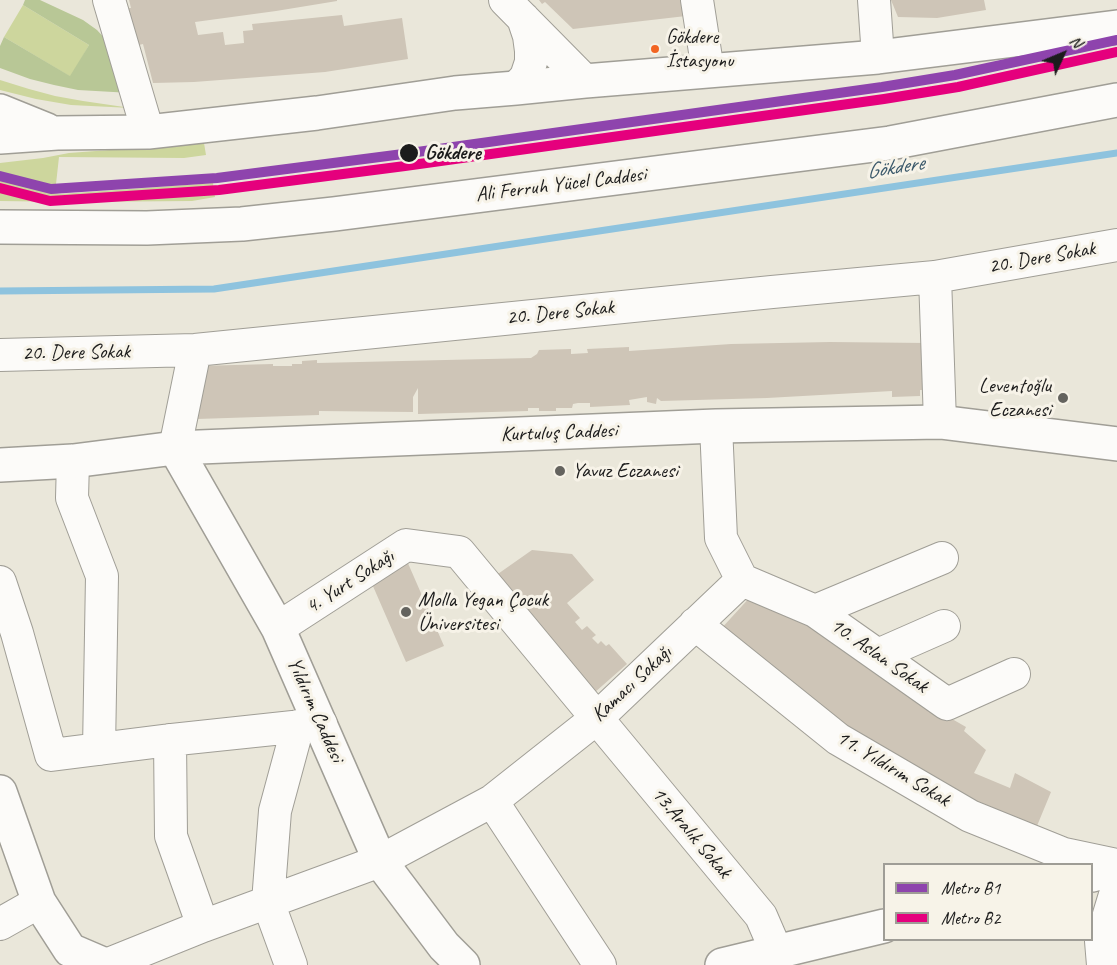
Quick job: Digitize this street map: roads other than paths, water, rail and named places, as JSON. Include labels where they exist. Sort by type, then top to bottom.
[{"type":"main road","points":[[0,137],[148,132],[317,113],[455,93],[879,57],[1117,27]]},
{"type":"main road","name":"Ali Ferruh Yücel Caddesi","points":[[0,227],[147,228],[242,224],[334,214],[890,143],[1117,99]]},
{"type":"main road","points":[[0,111],[57,134]]},
{"type":"main road","name":"Kurtuluş Caddesi","points":[[0,465],[73,461],[175,448],[716,426],[940,422],[1117,444]]},
{"type":"main road","name":"Yıldırım Caddesi","points":[[175,448],[279,628],[309,725],[380,861],[444,946],[463,965]]},
{"type":"main road","points":[[0,792],[39,902],[70,950],[105,965]]},
{"type":"main road","points":[[1093,875],[1117,867]]},
{"type":"main road","points":[[722,965],[883,926]]},
{"type":"street","points":[[109,0],[148,132]]},
{"type":"street","points":[[697,0],[708,71]]},
{"type":"street","points":[[874,0],[879,57]]},
{"type":"street","points":[[514,9],[585,81]]},
{"type":"street","points":[[514,9],[529,36],[531,51],[531,62],[526,77],[516,88]]},
{"type":"street","name":"20. Dere Sokak","points":[[0,355],[195,350],[935,277],[1117,245]]},
{"type":"street","points":[[935,277],[940,422]]},
{"type":"street","points":[[175,448],[195,350]]},
{"type":"street","points":[[716,426],[721,538],[742,580]]},
{"type":"street","points":[[73,461],[72,498],[102,576],[99,749]]},
{"type":"street","name":"4. Yurt Sokağı","points":[[279,628],[406,545],[459,552],[597,718]]},
{"type":"street","points":[[815,611],[942,558]]},
{"type":"street","name":"10. Aslan Sokak","points":[[742,580],[815,611],[947,704],[1014,674]]},
{"type":"street","name":"Kamacı Sokağı","points":[[105,965],[203,926],[380,861],[492,801],[597,718],[742,580]]},
{"type":"street","points":[[0,582],[17,633],[51,755],[309,725],[275,811],[268,902],[291,965]]},
{"type":"street","name":"11. Yıldırım Sokak","points":[[695,624],[838,739],[970,816],[1064,854],[1117,867]]},
{"type":"street","points":[[878,655],[944,626]]},
{"type":"street","name":"13.Aralık Sokak","points":[[597,718],[761,916],[777,952]]},
{"type":"street","points":[[170,740],[171,836],[203,926]]},
{"type":"street","points":[[492,801],[600,965]]},
{"type":"street","points":[[1103,965],[1101,941],[1117,888]]},
{"type":"street","points":[[0,924],[39,902]]},
{"type":"waterway","name":"Gökdere","points":[[0,291],[214,289],[1117,153]]},
{"type":"metro line","name":"B1","points":[[0,176],[51,189],[217,178],[882,87],[955,75],[1117,40]]},
{"type":"metro line","name":"B2","points":[[0,188],[50,201],[219,190],[884,99],[958,87],[1117,52]]},
{"type":"place","name":"Gökdere İstasyonu","points":[[655,49]]},
{"type":"place","name":"Gökdere","points":[[409,153]]},
{"type":"place","name":"Leventoğlu Eczanesi","points":[[1063,398]]},
{"type":"place","name":"Yavuz Eczanesi","points":[[560,471]]},
{"type":"place","name":"Molla Yegan Çocuk Üniversitesi","points":[[406,612]]}]
